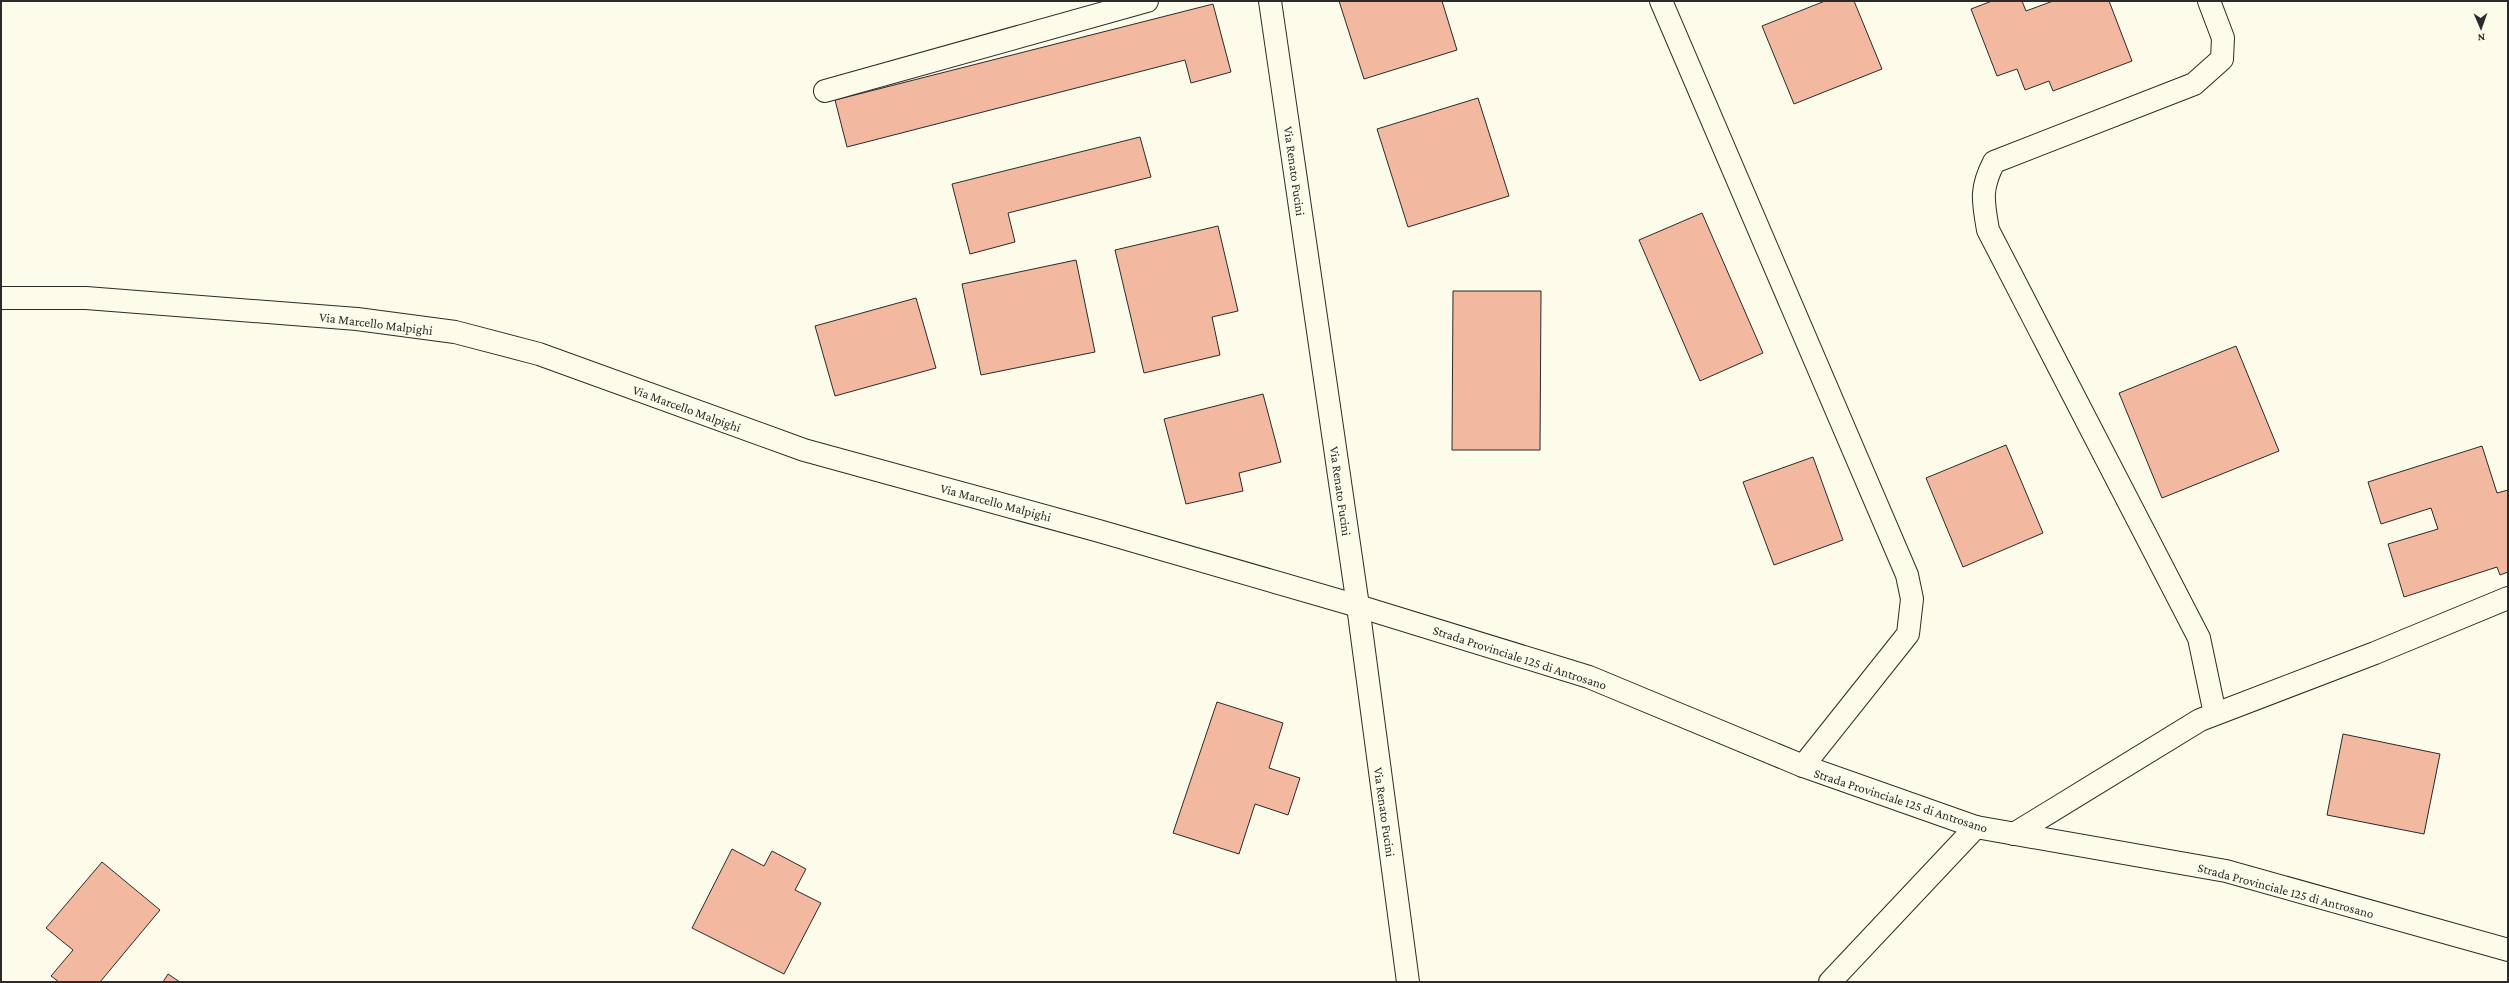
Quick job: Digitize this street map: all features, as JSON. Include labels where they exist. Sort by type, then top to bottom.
[{"type":"street","points":[[825,91],[1147,1]]},
{"type":"street","name":"Via Renato Fucini","points":[[1270,1],[1358,606],[1408,982]]},
{"type":"street","points":[[1661,1],[1907,575],[1912,599],[1908,634],[1802,766]]},
{"type":"street","points":[[2210,1],[2223,38],[2222,59],[2194,84],[1994,162],[1984,180],[1983,198],[1988,230],[2199,638],[2215,714]]},
{"type":"street","name":"Via Marcello Malpighi","points":[[1,298],[86,298],[357,319],[455,332],[539,354],[804,450],[1050,516],[1358,606]]},
{"type":"street","points":[[2014,834],[2200,720],[2375,653],[2508,598]]},
{"type":"street","name":"Strada Provinciale 125 di Antrosano","points":[[1358,606],[1589,677],[1802,766],[1976,827],[2226,871],[2508,950]]},
{"type":"street","points":[[1830,982],[1976,827]]},
{"type":"building","points":[[1339,1],[1442,1],[1457,50],[1364,79]]},
{"type":"building","points":[[1825,1],[1854,1],[1882,69],[1794,104],[1762,26]]},
{"type":"building","points":[[1992,1],[2022,1],[2026,11],[2053,1],[2109,1],[2132,61],[2053,91],[2049,81],[2025,90],[2017,69],[1997,76],[1971,9]]},
{"type":"building","points":[[1213,4],[1231,72],[1191,83],[1185,60],[847,147],[835,100]]},
{"type":"building","points":[[1478,98],[1509,196],[1408,227],[1377,129]]},
{"type":"building","points":[[1140,137],[1151,177],[1008,213],[1015,242],[970,254],[952,184]]},
{"type":"building","points":[[1702,213],[1763,353],[1700,381],[1639,240]]},
{"type":"building","points":[[1218,226],[1238,311],[1212,317],[1220,355],[1144,373],[1115,250]]},
{"type":"building","points":[[1076,260],[1095,352],[981,375],[962,284]]},
{"type":"building","points":[[1453,291],[1541,291],[1540,450],[1452,450]]},
{"type":"building","points":[[916,298],[936,368],[835,396],[815,326]]},
{"type":"building","points":[[2236,346],[2279,451],[2162,498],[2119,393]]},
{"type":"building","points":[[1263,394],[1281,462],[1239,473],[1243,491],[1186,504],[1164,419]]},
{"type":"building","points":[[2006,445],[2043,533],[1963,567],[1926,478]]},
{"type":"building","points":[[2482,446],[2497,493],[2508,490],[2508,572],[2500,575],[2497,567],[2404,597],[2388,544],[2438,529],[2431,508],[2381,524],[2368,482]]},
{"type":"building","points":[[1813,457],[1843,540],[1774,565],[1743,482]]},
{"type":"building","points":[[1217,702],[1283,723],[1269,768],[1300,778],[1288,815],[1255,804],[1239,854],[1173,833]]},
{"type":"building","points":[[2343,734],[2440,754],[2424,834],[2327,815]]},
{"type":"building","points":[[732,849],[764,866],[772,851],[806,869],[795,890],[821,903],[784,974],[692,928]]},
{"type":"building","points":[[102,862],[160,910],[100,982],[59,982],[51,976],[73,950],[46,928]]},
{"type":"building","points":[[168,974],[180,982],[163,982]]}]
